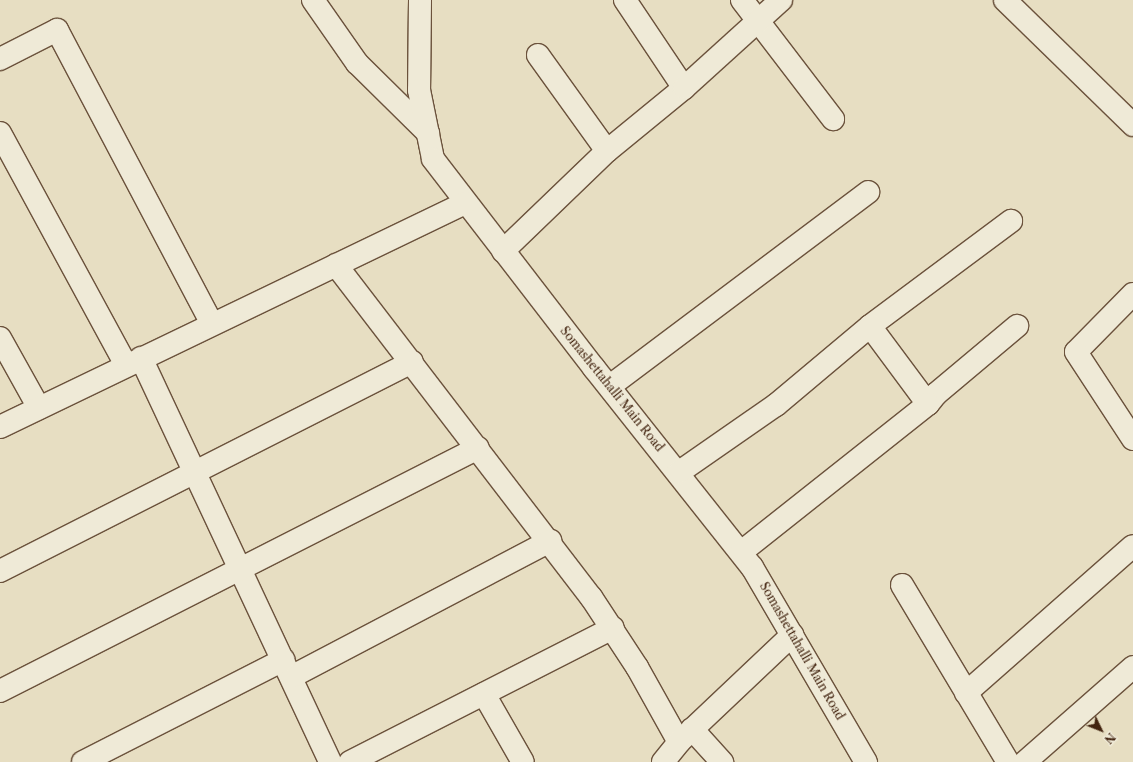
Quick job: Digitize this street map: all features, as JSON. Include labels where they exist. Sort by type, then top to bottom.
[{"type":"street","points":[[313,0],[357,62],[428,133]]},
{"type":"street","name":"Somashettahalli Main Road","points":[[420,0],[419,90],[433,159],[465,203],[752,566],[866,762]]},
{"type":"street","points":[[625,0],[684,88]]},
{"type":"street","points":[[742,0],[833,119]]},
{"type":"street","points":[[503,251],[607,151],[684,88],[781,0]]},
{"type":"street","points":[[1005,0],[1133,125]]},
{"type":"street","points":[[0,59],[57,30],[212,324]]},
{"type":"street","points":[[538,55],[607,151]]},
{"type":"street","points":[[0,133],[134,362],[194,472],[330,762]]},
{"type":"street","points":[[610,386],[868,192]]},
{"type":"street","points":[[0,427],[465,203]]},
{"type":"street","points":[[678,473],[776,405],[870,326],[1011,221]]},
{"type":"street","points":[[336,265],[550,541],[613,628],[685,736],[722,762]]},
{"type":"street","points":[[1133,294],[1076,352],[1133,439]]},
{"type":"street","points":[[870,326],[928,404]]},
{"type":"street","points":[[741,552],[928,404],[936,394],[1016,326]]},
{"type":"street","points":[[0,338],[38,408]]},
{"type":"street","points":[[0,571],[412,362]]},
{"type":"street","points":[[0,691],[478,448]]},
{"type":"street","points":[[83,762],[287,669],[550,541]]},
{"type":"street","points":[[966,693],[1133,546]]},
{"type":"street","points":[[902,585],[1008,762]]},
{"type":"street","points":[[350,762],[613,628]]},
{"type":"street","points":[[663,762],[685,736],[792,635]]},
{"type":"street","points":[[1025,762],[1133,667]]},
{"type":"street","points":[[484,694],[523,762]]}]
